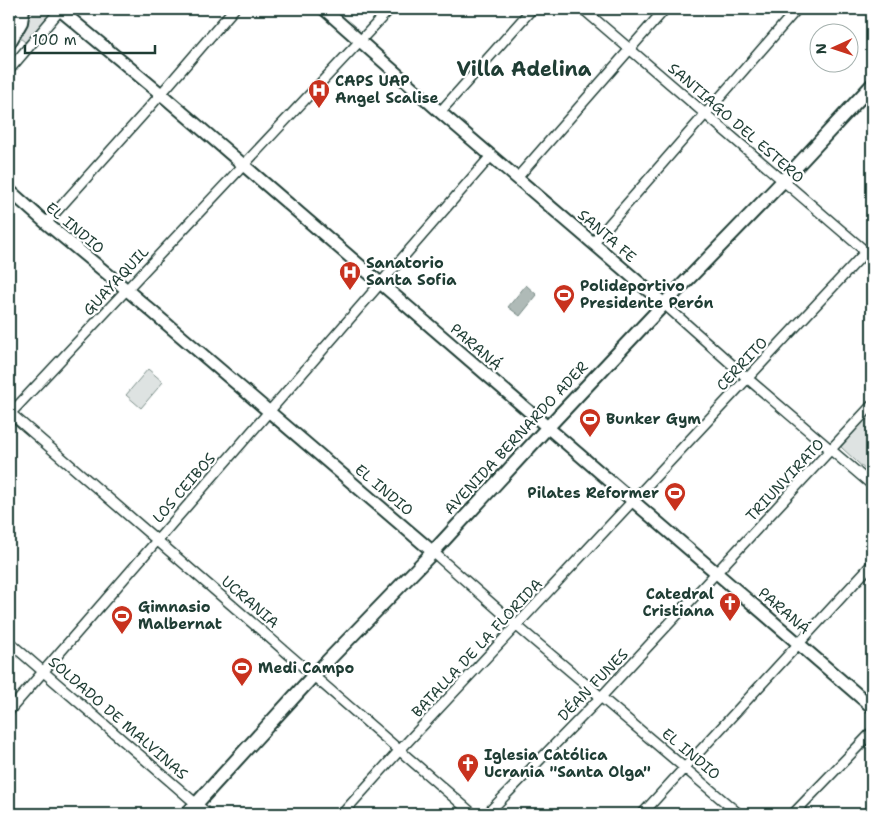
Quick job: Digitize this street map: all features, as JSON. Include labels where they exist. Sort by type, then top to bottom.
[{"type":"main road","points":[[9,43],[21,22],[23,9]]},
{"type":"main road","name":"AVENIDA BERNARDO ADER","points":[[187,814],[314,676],[872,85]]},
{"type":"street","points":[[9,70],[61,9]]},
{"type":"street","name":"PARANÁ","points":[[61,9],[872,707]]},
{"type":"street","points":[[46,223],[234,9]]},
{"type":"street","name":"SANTA FE","points":[[324,9],[440,112],[872,485]]},
{"type":"street","name":"GUAYAQUIL","points":[[9,414],[390,9]]},
{"type":"street","points":[[440,112],[532,9]]},
{"type":"street","name":"SANTIAGO DEL ESTERO","points":[[583,9],[783,181],[870,251]]},
{"type":"street","points":[[517,178],[665,9]]},
{"type":"street","points":[[593,243],[798,9]]},
{"type":"street","name":"LOS CEIBOS","points":[[9,711],[491,156]]},
{"type":"street","name":"EL INDIO","points":[[9,190],[739,814]]},
{"type":"street","name":"CERRITO","points":[[632,500],[870,251]]},
{"type":"street","name":"TRIUNVIRATO","points":[[718,574],[872,405]]},
{"type":"street","name":"UCRANIA","points":[[9,414],[473,814]]},
{"type":"street","name":"BATALLA DE LA FLORIDA","points":[[342,814],[399,750],[517,626],[632,500]]},
{"type":"street","points":[[642,814],[872,564]]},
{"type":"street","name":"DÉAN FUNES","points":[[487,814],[601,698],[718,574]]},
{"type":"street","name":"SOLDADO DE MALVINAS","points":[[9,642],[208,814]]},
{"type":"street","points":[[793,814],[872,732]]},
{"type":"shaded area","points":[[29,9],[55,9],[25,42],[20,38],[28,18]]},
{"type":"shaded area","points":[[526,285],[537,295],[520,316],[508,307]]},
{"type":"shaded area","points":[[148,369],[163,382],[141,408],[126,395]]},
{"type":"shaded area","points":[[872,412],[872,476],[841,447]]},
{"type":"place","name":"CAPS UAP Angel Scalise","points":[[319,109]]},
{"type":"place","name":"Sanatorio Santa Sofia","points":[[350,291]]},
{"type":"place","name":"Polideportivo Presidente Perón","points":[[564,314]]},
{"type":"place","name":"Bunker Gym","points":[[590,438]]},
{"type":"place","name":"Pilates Reformer","points":[[675,512]]},
{"type":"place","name":"Catedral Cristiana","points":[[730,622]]},
{"type":"place","name":"Gimnasio Malbernat","points":[[122,635]]},
{"type":"place","name":"Medi Campo","points":[[242,687]]},
{"type":"place","name":"Iglesia Católica Ucrania \"Santa Olga\"","points":[[468,783]]},
{"type":"district","name":"Villa Adelina","points":[[524,69]]}]
